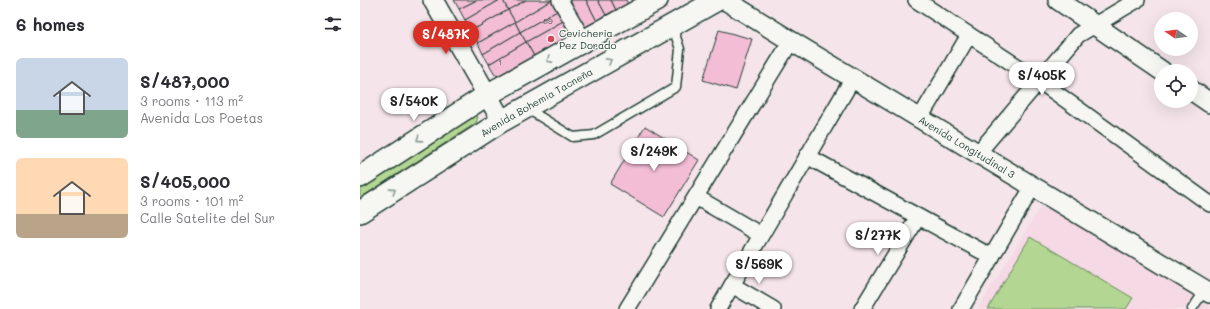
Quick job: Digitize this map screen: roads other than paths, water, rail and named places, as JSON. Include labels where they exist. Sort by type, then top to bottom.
[{"type":"main road","points":[[360,177],[486,95],[657,0]]},
{"type":"main road","name":"Avenida Bohemia Tacneña","points":[[360,212],[502,121],[717,0]]},
{"type":"street","points":[[433,0],[502,121]]},
{"type":"street","points":[[560,0],[584,41]]},
{"type":"street","name":"Avenida Longitudinal 3","points":[[725,0],[791,42],[1208,289]]},
{"type":"street","points":[[916,0],[1038,80],[1210,204]]},
{"type":"street","points":[[1058,0],[1154,66]]},
{"type":"street","points":[[978,153],[1038,80],[1078,35],[1137,0]]},
{"type":"street","points":[[920,118],[969,35]]},
{"type":"street","points":[[627,309],[791,42]]},
{"type":"street","points":[[718,309],[853,78]]},
{"type":"street","points":[[1198,95],[1210,103]]},
{"type":"street","points":[[807,156],[992,257]]},
{"type":"street","points":[[961,309],[1033,186]]},
{"type":"street","points":[[696,197],[761,235]]},
{"type":"street","points":[[862,309],[918,217]]},
{"type":"street","points":[[732,285],[774,309]]},
{"type":"lane","points":[[526,108],[573,137],[594,135],[676,87],[680,49],[672,25]]},
{"type":"lane","points":[[1192,309],[1208,289]]},
{"type":"place","name":"Cevicheria Pez Dorado","points":[[551,39]]}]
